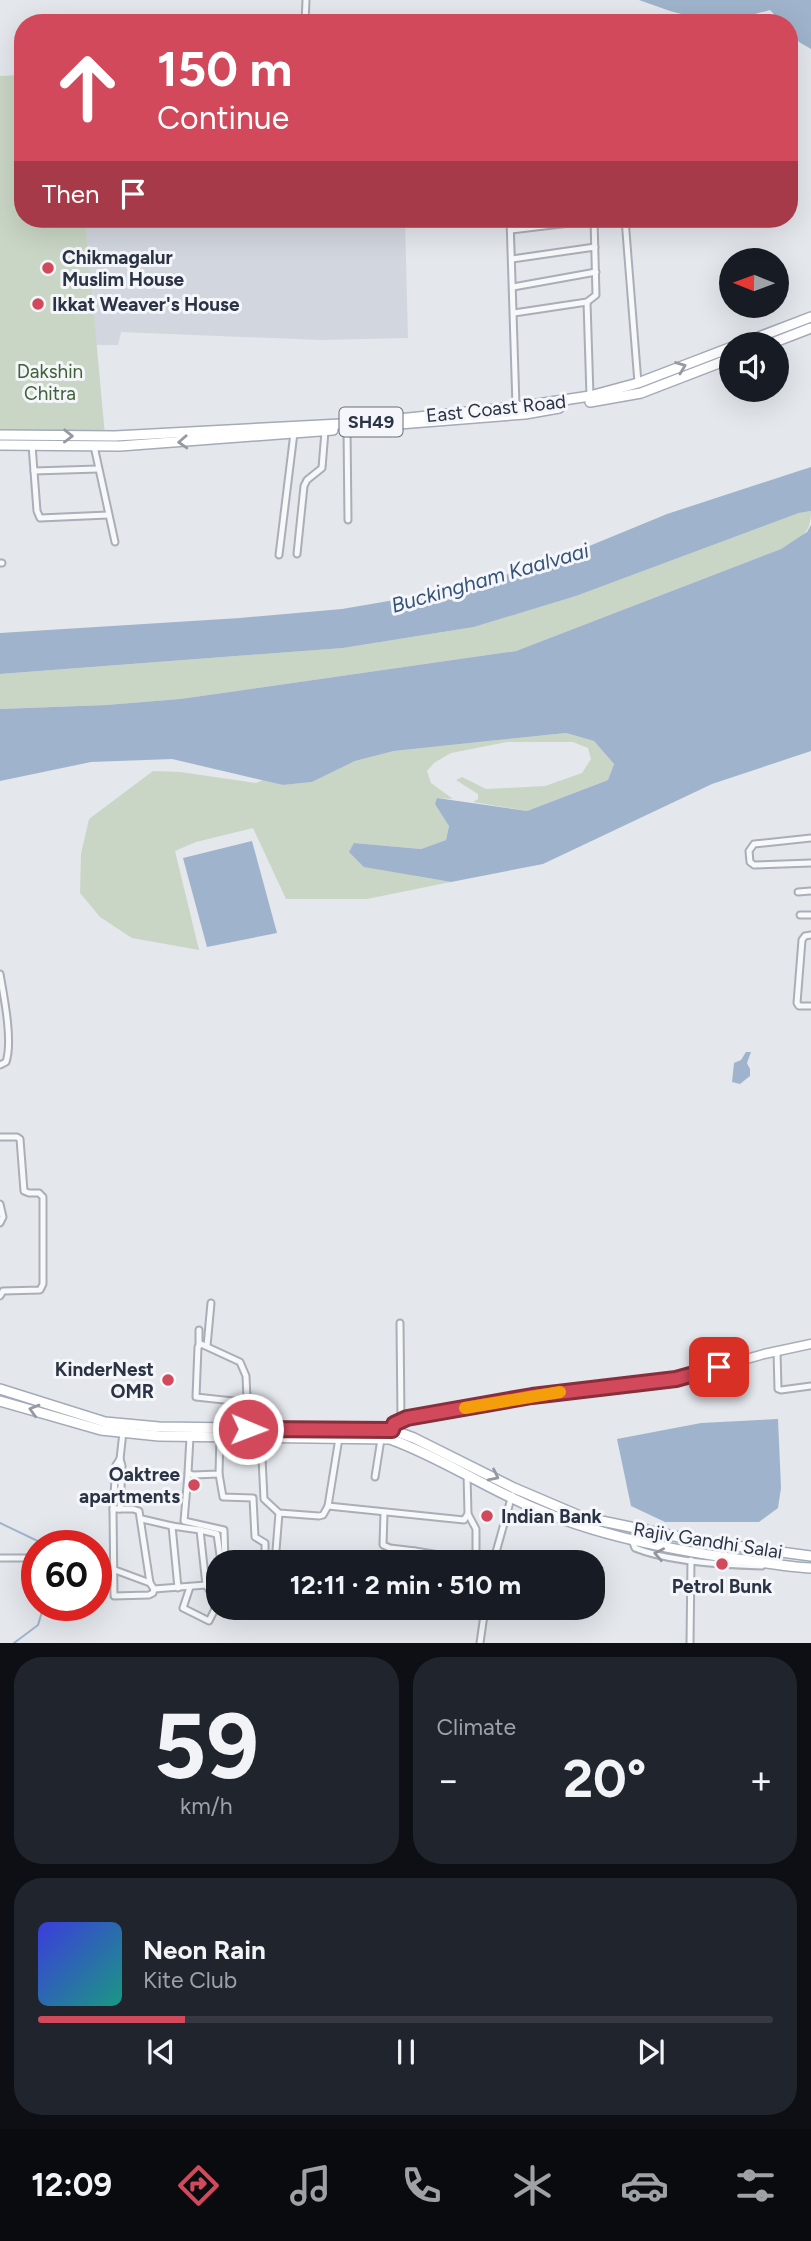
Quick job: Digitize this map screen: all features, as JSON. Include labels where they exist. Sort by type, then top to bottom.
[{"type":"main road","points":[[772,332],[811,317]]},
{"type":"main road","points":[[789,336],[811,328]]},
{"type":"main road","name":"East Coast Road","points":[[0,445],[94,446],[108,441],[360,423],[556,402],[638,383],[719,352]]},
{"type":"main road","name":"East Coast Road","points":[[0,435],[108,441],[325,431],[525,414],[641,393],[719,363]]},
{"type":"main road","name":"Rajiv Gandhi Salai","points":[[0,1389],[105,1422],[159,1427],[414,1438],[514,1488],[582,1517],[699,1541],[811,1556]]},
{"type":"main road","name":"Rajiv Gandhi Salai","points":[[0,1401],[101,1430],[159,1436],[387,1436],[512,1498],[582,1526],[695,1553],[811,1568]]},
{"type":"street","points":[[516,406],[511,230],[526,228]]},
{"type":"street","points":[[514,313],[587,302],[597,292],[594,228]]},
{"type":"street","points":[[626,228],[638,383]]},
{"type":"street","points":[[512,259],[595,247]]},
{"type":"street","points":[[513,287],[596,272]]},
{"type":"street","points":[[587,302],[590,396]]},
{"type":"street","points":[[347,429],[348,520]]},
{"type":"street","points":[[297,554],[304,486],[307,480],[322,468],[325,431]]},
{"type":"street","points":[[279,555],[294,433]]},
{"type":"street","points":[[32,445],[37,511],[40,518],[108,515]]},
{"type":"street","points":[[94,446],[115,542]]},
{"type":"street","points":[[34,471],[98,469]]},
{"type":"street","points":[[811,838],[757,843],[752,845],[749,851],[750,862],[754,865],[811,863]]},
{"type":"street","points":[[798,892],[811,891]]},
{"type":"street","points":[[800,915],[811,915]]},
{"type":"street","points":[[811,935],[802,940],[797,1003],[799,1006],[811,1006]]},
{"type":"street","points":[[0,974],[6,1009],[8,1055],[6,1062],[0,1065]]},
{"type":"street","points":[[0,1137],[20,1139],[23,1191],[39,1193],[43,1197],[43,1287],[40,1290],[3,1291],[0,1294]]},
{"type":"street","points":[[0,1204],[3,1217],[0,1223]]},
{"type":"street","points":[[207,1346],[211,1303]]},
{"type":"street","points":[[400,1323],[401,1419]]},
{"type":"street","points":[[200,1330],[196,1397],[233,1401],[247,1399]]},
{"type":"street","points":[[375,1477],[387,1436],[394,1424],[401,1419],[532,1396],[676,1379],[811,1344]]},
{"type":"street","points":[[199,1345],[207,1346],[243,1365],[247,1384],[248,1429]]},
{"type":"street","points":[[778,1351],[778,1389],[811,1386]]},
{"type":"street","points":[[123,1432],[120,1459],[116,1465],[114,1596],[149,1595],[154,1589]]},
{"type":"street","points":[[190,1437],[184,1521],[224,1530],[223,1550]]},
{"type":"street","points":[[220,1437],[219,1474],[223,1497],[253,1498],[255,1537],[265,1543],[265,1550]]},
{"type":"street","points":[[261,1437],[264,1499],[279,1513],[319,1516],[323,1515],[328,1506],[339,1438]]},
{"type":"street","points":[[188,1474],[219,1474]]},
{"type":"street","points":[[328,1506],[467,1519],[467,1474]]},
{"type":"street","points":[[497,1550],[514,1488]]},
{"type":"street","points":[[117,1509],[139,1511],[150,1583],[154,1589]]},
{"type":"street","points":[[276,1550],[279,1513]]},
{"type":"street","points":[[384,1513],[383,1545],[407,1550]]},
{"type":"street","points":[[468,1514],[477,1535],[476,1550]]},
{"type":"street","points":[[142,1518],[217,1534],[220,1550]]},
{"type":"street","points":[[172,1526],[178,1588]]},
{"type":"street","points":[[154,1589],[206,1585],[200,1530]]},
{"type":"street","points":[[632,1540],[635,1548],[643,1551],[691,1560],[754,1566],[775,1564]]},
{"type":"street","points":[[0,1558],[21,1558]]},
{"type":"street","points":[[690,1643],[691,1560]]},
{"type":"street","points":[[115,1570],[150,1583]]},
{"type":"street","points":[[190,1587],[183,1608],[206,1619]]},
{"type":"street","points":[[480,1643],[483,1620]]},
{"type":"shaded area","points":[[86,228],[405,228],[408,338],[321,340],[121,332],[118,345],[96,345]]},
{"type":"green space","name":"Dakshin Chitra","points":[[14,75],[14,228],[86,228],[105,435],[0,432],[0,76]]},
{"type":"green space","points":[[811,511],[807,531],[781,549],[516,651],[180,699],[0,709],[0,674],[343,648],[474,627],[576,596],[799,513]]},
{"type":"green space","points":[[566,733],[594,741],[614,764],[608,780],[527,811],[473,802],[478,799],[478,794],[456,780],[462,777],[486,789],[545,786],[582,773],[591,759],[588,748],[573,742],[507,742],[451,753],[434,763],[427,771],[431,783],[453,799],[437,798],[449,826],[446,840],[421,849],[354,843],[415,876],[451,882],[367,899],[286,899],[253,828],[196,842],[175,851],[199,950],[132,938],[100,917],[80,893],[81,854],[89,819],[153,771],[180,772],[256,783],[263,780],[283,785],[312,782],[355,761],[394,751]]},
{"type":"water","points":[[639,0],[811,0],[811,49],[798,41],[798,14],[774,14],[770,10],[755,14],[681,14]]},
{"type":"water","points":[[811,467],[811,511],[799,513],[576,596],[474,627],[343,648],[0,674],[0,633],[342,609],[447,591],[548,563],[667,514]]},
{"type":"water","points":[[811,525],[811,751],[712,784],[543,864],[451,882],[364,867],[349,852],[354,843],[421,849],[446,840],[449,826],[435,804],[437,798],[527,811],[608,780],[614,764],[594,741],[566,733],[394,751],[355,761],[312,782],[283,785],[172,759],[91,762],[0,781],[0,709],[180,699],[516,651],[781,549],[807,532]]},
{"type":"water","points":[[252,841],[277,933],[207,947],[183,858]]},
{"type":"water","points":[[746,1052],[751,1052],[747,1063],[750,1076],[740,1084],[732,1082],[734,1063],[741,1060]]},
{"type":"water","points":[[778,1419],[781,1488],[778,1508],[759,1522],[665,1522],[631,1506],[617,1439],[701,1423]]},
{"type":"waterway","points":[[0,1523],[21,1533]]},
{"type":"waterway","points":[[14,1643],[38,1625],[39,1621]]},
{"type":"slow traffic","points":[[465,1408],[560,1392]]},
{"type":"place","name":"Chikmagalur Muslim House","points":[[48,268]]},
{"type":"place","name":"Ikkat Weaver's House","points":[[38,304]]},
{"type":"place","name":"KinderNest OMR","points":[[168,1380]]},
{"type":"place","name":"Oaktree apartments","points":[[194,1485]]},
{"type":"place","name":"Indian Bank","points":[[487,1516]]},
{"type":"place","name":"Petrol Bunk","points":[[722,1564]]},
{"type":"route","points":[[248,1429],[392,1430],[394,1424],[401,1419],[532,1396],[676,1379],[719,1367]]},
{"type":"water label","name":"Buckingham Kaalvaai","points":[[490,578]]}]
